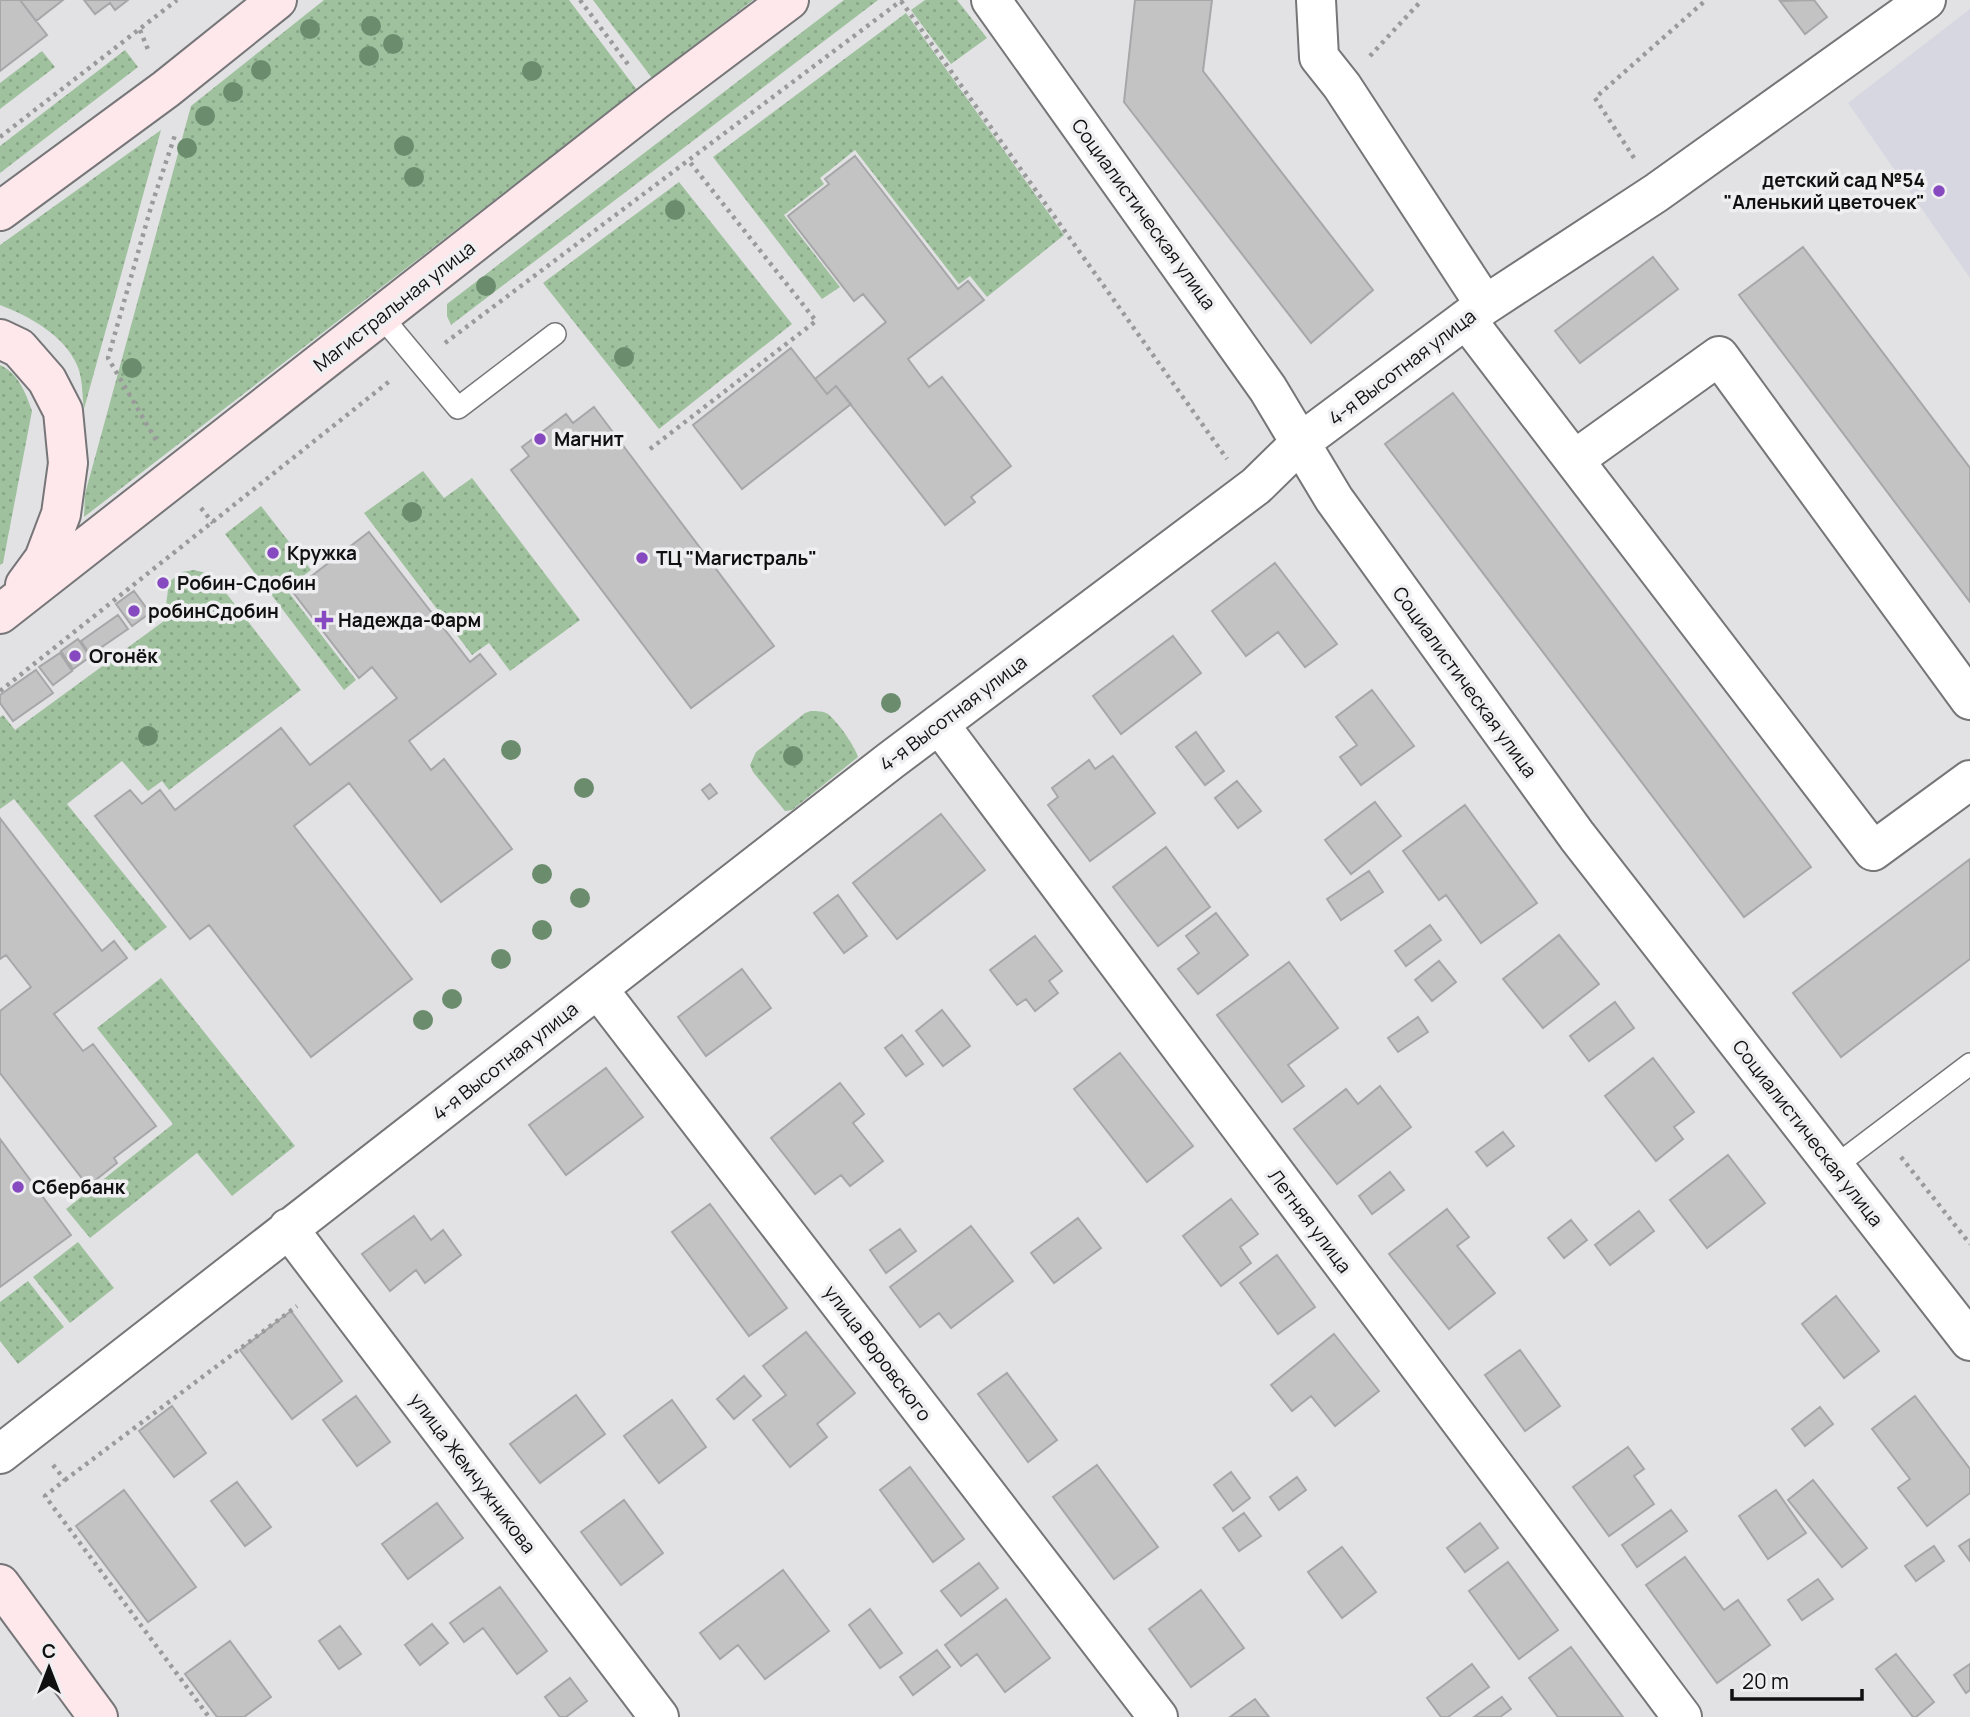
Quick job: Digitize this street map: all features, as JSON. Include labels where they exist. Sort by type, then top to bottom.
[{"type":"main road","points":[[0,211],[166,89],[277,0]]},
{"type":"main road","name":"Магистральная улица","points":[[3,612],[656,100],[789,0]]},
{"type":"main road","points":[[0,339],[19,348],[47,380],[63,411],[68,463],[61,514],[44,559],[3,612]]},
{"type":"main road","points":[[0,1584],[99,1717]]},
{"type":"street","name":"Социалистическая улица","points":[[991,0],[1268,389],[1334,499],[1577,836],[1970,1341]]},
{"type":"street","points":[[1317,0],[1320,57],[1342,86],[1475,312],[1574,460],[1873,852],[1970,780]]},
{"type":"street","name":"4-я Высотная улица","points":[[13,1444],[939,724],[1249,491],[1301,442],[1475,312],[1656,193],[1926,0]]},
{"type":"street","points":[[1574,460],[1719,356],[1970,701]]},
{"type":"street","name":"Летняя улица","points":[[939,724],[1682,1717]]},
{"type":"street","name":"улица Воровского","points":[[598,989],[1157,1717]]},
{"type":"street","name":"улица Жемчужникова","points":[[288,1228],[659,1717]]},
{"type":"lane","points":[[382,317],[458,408],[555,334]]},
{"type":"lane","points":[[1834,1167],[1970,1064]]},
{"type":"path","points":[[0,137],[177,0]]},
{"type":"path","points":[[580,0],[656,100]]},
{"type":"path","points":[[0,691],[381,388],[464,330],[901,0],[1249,491]]},
{"type":"path","points":[[1342,86],[1422,0]]},
{"type":"path","points":[[1656,193],[1595,97],[1706,0]]},
{"type":"path","points":[[140,30],[166,89],[178,126],[108,358],[176,475],[213,523]]},
{"type":"path","points":[[650,449],[816,321],[689,162]]},
{"type":"path","points":[[1882,1132],[1970,1244]]},
{"type":"path","points":[[209,1717],[45,1496],[328,1283]]},
{"type":"path","points":[[13,1444],[65,1480]]},
{"type":"shaded area","name":"детский сад №54 \"Аленький цветочек\"","points":[[1970,9],[1970,278],[1848,103]]},
{"type":"green space","points":[[324,0],[569,0],[637,90],[84,517],[85,494],[191,106]]},
{"type":"green space","points":[[593,0],[753,0],[652,78]]},
{"type":"green space","points":[[844,0],[878,0],[451,325],[447,316],[447,304]]},
{"type":"green space","points":[[925,0],[957,0],[987,38],[951,64],[911,10]]},
{"type":"green space","points":[[906,13],[1064,235],[987,297],[970,276],[959,284],[855,150],[820,178],[824,184],[784,215],[840,287],[822,299],[713,157]]},
{"type":"green space","points":[[125,50],[138,67],[0,173],[0,146]]},
{"type":"green space","points":[[42,51],[55,67],[0,109],[0,83]]},
{"type":"green space","points":[[161,130],[84,409],[79,370],[64,345],[34,321],[0,305],[0,245]]},
{"type":"green space","points":[[679,182],[792,324],[659,429],[543,283]]},
{"type":"green space","points":[[0,365],[16,378],[32,411],[3,563],[0,565]]},
{"type":"green space","points":[[423,471],[444,498],[472,478],[580,620],[510,671],[489,643],[472,655],[364,513]]},
{"type":"green space","points":[[261,506],[311,570],[286,589],[356,680],[344,690],[225,534]]},
{"type":"green space","points":[[194,570],[206,573],[216,580],[301,690],[169,790],[162,781],[148,791],[122,761],[67,804],[167,927],[135,951],[14,799],[0,809],[0,717],[3,715],[15,730],[164,621],[169,582],[182,572]]},
{"type":"green space","points":[[811,711],[824,712],[832,717],[850,740],[858,757],[792,810],[785,811],[750,765],[756,752]]},
{"type":"green space","points":[[161,978],[295,1146],[232,1196],[197,1153],[90,1238],[66,1209],[173,1124],[97,1028]]},
{"type":"green space","points":[[78,1242],[114,1288],[70,1323],[33,1277]]},
{"type":"green space","points":[[28,1281],[64,1327],[18,1364],[0,1341],[0,1302]]},
{"type":"building","points":[[0,0],[20,0],[47,35],[0,71]]},
{"type":"building","points":[[20,0],[63,0],[36,21]]},
{"type":"building","points":[[84,0],[128,0],[115,10],[110,3],[95,14]]},
{"type":"building","points":[[1135,0],[1212,0],[1203,71],[1373,290],[1311,343],[1124,102]]},
{"type":"building","points":[[1814,0],[1827,17],[1805,34],[1780,1]]},
{"type":"building","points":[[855,156],[958,289],[968,281],[984,300],[908,359],[929,387],[942,377],[1011,466],[971,497],[975,502],[945,525],[836,386],[827,394],[815,379],[886,322],[863,294],[854,301],[788,216],[829,184],[825,179]]},
{"type":"building","points":[[1803,247],[1970,468],[1970,602],[1739,295]]},
{"type":"building","points":[[1653,257],[1678,289],[1580,363],[1555,331]]},
{"type":"building","points":[[791,348],[827,394],[836,386],[851,404],[742,489],[693,425]]},
{"type":"building","points":[[1453,393],[1811,867],[1744,917],[1385,444]]},
{"type":"building","name":"ТЦ \"Магистраль\"","points":[[594,407],[774,646],[691,708],[511,470],[529,456],[522,447],[566,414],[573,423]]},
{"type":"building","points":[[369,532],[470,662],[480,654],[496,674],[409,741],[431,770],[444,759],[512,849],[441,902],[349,783],[294,826],[412,979],[311,1057],[209,925],[190,939],[95,816],[130,790],[142,804],[160,790],[175,810],[281,728],[310,765],[397,698],[372,667],[359,678],[292,591]]},
{"type":"building","points":[[1275,563],[1337,644],[1305,667],[1278,632],[1246,656],[1212,611]]},
{"type":"building","points":[[134,591],[150,613],[132,626],[116,604]]},
{"type":"building","points":[[118,615],[128,629],[90,655],[81,641]]},
{"type":"building","points":[[1173,636],[1201,673],[1121,734],[1093,696]]},
{"type":"building","points":[[78,639],[90,657],[73,669],[61,651]]},
{"type":"building","points":[[60,653],[72,671],[53,685],[39,667]]},
{"type":"building","points":[[36,670],[53,693],[13,721],[0,703],[0,695]]},
{"type":"building","points":[[1372,690],[1414,746],[1361,785],[1340,757],[1357,745],[1336,717]]},
{"type":"building","points":[[1196,732],[1224,771],[1205,785],[1176,747]]},
{"type":"building","points":[[1113,756],[1155,813],[1090,861],[1048,805],[1058,797],[1052,788],[1089,760],[1095,769]]},
{"type":"building","points":[[1237,781],[1261,811],[1238,828],[1215,798]]},
{"type":"building","points":[[710,784],[717,793],[709,799],[702,790]]},
{"type":"building","points":[[1375,802],[1401,836],[1351,874],[1325,840]]},
{"type":"building","points":[[1465,805],[1537,903],[1481,943],[1446,895],[1439,900],[1403,851]]},
{"type":"building","points":[[941,814],[985,870],[897,939],[853,883]]},
{"type":"building","points":[[0,818],[102,951],[114,941],[127,958],[54,1014],[83,1051],[93,1044],[156,1126],[114,1158],[117,1163],[88,1186],[0,1073],[0,1011],[31,987],[6,955],[0,959]]},
{"type":"building","points":[[1166,847],[1210,907],[1158,946],[1113,887]]},
{"type":"building","points":[[1970,859],[1970,959],[1841,1057],[1793,993]]},
{"type":"building","points":[[1369,871],[1383,892],[1341,920],[1327,899]]},
{"type":"building","points":[[838,895],[867,936],[844,953],[814,913]]},
{"type":"building","points":[[1216,913],[1248,955],[1198,994],[1178,969],[1199,953],[1186,936]]},
{"type":"building","points":[[1430,925],[1441,940],[1406,966],[1395,951]]},
{"type":"building","points":[[1559,935],[1599,984],[1543,1028],[1503,979]]},
{"type":"building","points":[[1035,936],[1062,971],[1049,981],[1058,993],[1035,1011],[1026,999],[1017,1005],[990,970]]},
{"type":"building","points":[[1439,961],[1456,982],[1432,1001],[1415,980]]},
{"type":"building","points":[[1289,962],[1338,1028],[1288,1065],[1304,1086],[1282,1102],[1217,1015]]},
{"type":"building","points":[[742,969],[771,1008],[706,1056],[678,1017]]},
{"type":"building","points":[[1615,1002],[1634,1028],[1589,1061],[1570,1036]]},
{"type":"building","points":[[942,1010],[970,1046],[943,1066],[916,1031]]},
{"type":"building","points":[[1418,1017],[1428,1032],[1398,1052],[1388,1038]]},
{"type":"building","points":[[902,1035],[923,1064],[906,1076],[885,1048]]},
{"type":"building","points":[[1120,1053],[1193,1146],[1147,1182],[1074,1089]]},
{"type":"building","points":[[1653,1058],[1694,1112],[1674,1127],[1683,1139],[1656,1161],[1605,1096]]},
{"type":"building","points":[[606,1068],[643,1117],[566,1175],[529,1125]]},
{"type":"building","points":[[840,1083],[864,1114],[853,1123],[883,1161],[850,1186],[841,1175],[815,1194],[771,1138]]},
{"type":"building","points":[[1380,1086],[1411,1127],[1337,1184],[1294,1129],[1346,1089],[1358,1104]]},
{"type":"building","points":[[1503,1132],[1514,1146],[1487,1166],[1476,1152]]},
{"type":"building","name":"Сбербанк","points":[[0,1139],[71,1235],[0,1287]]},
{"type":"building","points":[[1728,1155],[1765,1203],[1707,1248],[1670,1200]]},
{"type":"building","points":[[1390,1172],[1404,1190],[1372,1214],[1359,1196]]},
{"type":"building","points":[[1231,1199],[1258,1234],[1240,1247],[1251,1263],[1221,1286],[1183,1236]]},
{"type":"building","points":[[710,1204],[787,1308],[749,1336],[672,1232]]},
{"type":"building","points":[[1447,1209],[1469,1237],[1457,1246],[1495,1293],[1449,1329],[1389,1254]]},
{"type":"building","points":[[1639,1211],[1654,1231],[1610,1265],[1595,1245]]},
{"type":"building","points":[[414,1216],[431,1240],[443,1230],[461,1255],[425,1283],[416,1270],[390,1291],[362,1254]]},
{"type":"building","points":[[1078,1218],[1101,1248],[1054,1283],[1031,1253]]},
{"type":"building","points":[[1571,1220],[1587,1240],[1564,1258],[1548,1238]]},
{"type":"building","points":[[971,1226],[1013,1281],[951,1328],[939,1313],[920,1327],[890,1287]]},
{"type":"building","points":[[900,1229],[916,1251],[886,1273],[870,1250]]},
{"type":"building","points":[[1277,1255],[1315,1307],[1278,1334],[1240,1283]]},
{"type":"building","points":[[1836,1296],[1879,1351],[1844,1378],[1802,1324]]},
{"type":"building","points":[[291,1311],[342,1381],[292,1419],[240,1350]]},
{"type":"building","points":[[806,1332],[855,1393],[817,1424],[827,1437],[790,1467],[753,1420],[786,1395],[763,1366]]},
{"type":"building","points":[[1334,1334],[1379,1391],[1335,1426],[1311,1396],[1292,1411],[1271,1385]]},
{"type":"building","points":[[1520,1350],[1560,1406],[1525,1431],[1485,1375]]},
{"type":"building","points":[[1007,1373],[1057,1440],[1028,1462],[978,1394]]},
{"type":"building","points":[[744,1376],[761,1396],[734,1419],[717,1399]]},
{"type":"building","points":[[576,1395],[605,1434],[540,1483],[510,1444]]},
{"type":"building","points":[[356,1396],[390,1442],[357,1466],[323,1420]]},
{"type":"building","points":[[1915,1396],[1970,1469],[1970,1493],[1927,1526],[1898,1488],[1910,1479],[1872,1429]]},
{"type":"building","points":[[672,1400],[706,1447],[659,1483],[624,1436]]},
{"type":"building","points":[[172,1406],[206,1453],[174,1477],[139,1431]]},
{"type":"building","points":[[1820,1407],[1833,1424],[1805,1446],[1792,1429]]},
{"type":"building","points":[[1628,1447],[1644,1469],[1634,1476],[1654,1504],[1609,1536],[1573,1487]]},
{"type":"building","points":[[1097,1465],[1158,1547],[1114,1579],[1053,1497]]},
{"type":"building","points":[[910,1467],[964,1539],[933,1562],[880,1490]]},
{"type":"building","points":[[1231,1472],[1250,1498],[1233,1511],[1214,1485]]},
{"type":"building","points":[[1297,1477],[1306,1490],[1279,1510],[1270,1497]]},
{"type":"building","points":[[1813,1480],[1867,1548],[1842,1567],[1788,1500]]},
{"type":"building","points":[[237,1482],[271,1527],[245,1546],[211,1501]]},
{"type":"building","points":[[124,1490],[196,1587],[148,1622],[76,1526]]},
{"type":"building","points":[[1776,1490],[1806,1533],[1768,1559],[1739,1516]]},
{"type":"building","points":[[624,1500],[663,1553],[621,1585],[581,1532]]},
{"type":"building","points":[[437,1503],[463,1538],[408,1579],[382,1544]]},
{"type":"building","points":[[1671,1510],[1687,1531],[1637,1567],[1622,1545]]},
{"type":"building","points":[[1244,1513],[1261,1536],[1239,1551],[1223,1528]]},
{"type":"building","points":[[1480,1523],[1498,1548],[1465,1572],[1447,1548]]},
{"type":"building","points":[[1970,1539],[1970,1561],[1959,1546]]},
{"type":"building","points":[[1934,1546],[1944,1561],[1916,1581],[1905,1566]]},
{"type":"building","points":[[1342,1547],[1376,1592],[1342,1618],[1308,1572]]},
{"type":"building","points":[[1685,1557],[1724,1610],[1738,1600],[1770,1645],[1717,1683],[1646,1585]]},
{"type":"building","points":[[1508,1562],[1558,1630],[1519,1659],[1469,1591]]},
{"type":"building","points":[[979,1563],[998,1588],[961,1616],[941,1591]]},
{"type":"building","points":[[783,1570],[829,1631],[765,1679],[738,1645],[720,1659],[700,1633]]},
{"type":"building","points":[[1818,1579],[1833,1599],[1802,1620],[1788,1600]]},
{"type":"building","points":[[500,1587],[547,1651],[517,1674],[483,1628],[464,1642],[450,1623]]},
{"type":"building","points":[[1201,1590],[1244,1648],[1191,1687],[1149,1629]]},
{"type":"building","points":[[1006,1599],[1050,1658],[1005,1692],[977,1654],[961,1666],[945,1645]]},
{"type":"building","points":[[870,1609],[902,1653],[880,1668],[849,1625]]},
{"type":"building","points":[[432,1624],[448,1643],[420,1665],[405,1645]]},
{"type":"building","points":[[340,1626],[361,1654],[339,1669],[319,1641]]},
{"type":"building","points":[[230,1641],[271,1697],[244,1717],[217,1717],[185,1674]]},
{"type":"building","points":[[1571,1647],[1623,1717],[1558,1717],[1529,1678]]},
{"type":"building","points":[[937,1650],[950,1667],[913,1695],[900,1677]]},
{"type":"building","points":[[1896,1654],[1934,1702],[1916,1717],[1913,1717],[1876,1669]]},
{"type":"building","points":[[1472,1664],[1489,1687],[1448,1717],[1441,1717],[1427,1698]]},
{"type":"building","points":[[1970,1664],[1970,1690],[1966,1693],[1954,1675]]},
{"type":"building","points":[[570,1678],[587,1701],[566,1717],[560,1717],[545,1697]]},
{"type":"building","points":[[1502,1697],[1511,1709],[1500,1717],[1474,1717]]},
{"type":"building","points":[[1255,1699],[1269,1717],[1230,1717]]},
{"type":"place","name":"детский сад №54 \"Аленький цветочек\"","points":[[1939,191]]},
{"type":"place","name":"Магнит","points":[[540,439]]},
{"type":"place","name":"Кружка","points":[[273,553]]},
{"type":"place","name":"ТЦ \"Магистраль\"","points":[[642,558]]},
{"type":"place","name":"Робин-Сдобин","points":[[163,583]]},
{"type":"place","name":"робинСдобин","points":[[134,611]]},
{"type":"place","name":"Надежда-Фарм","points":[[324,620]]},
{"type":"place","name":"Огонёк","points":[[75,656]]},
{"type":"place","name":"Сбербанк","points":[[18,1187]]}]
